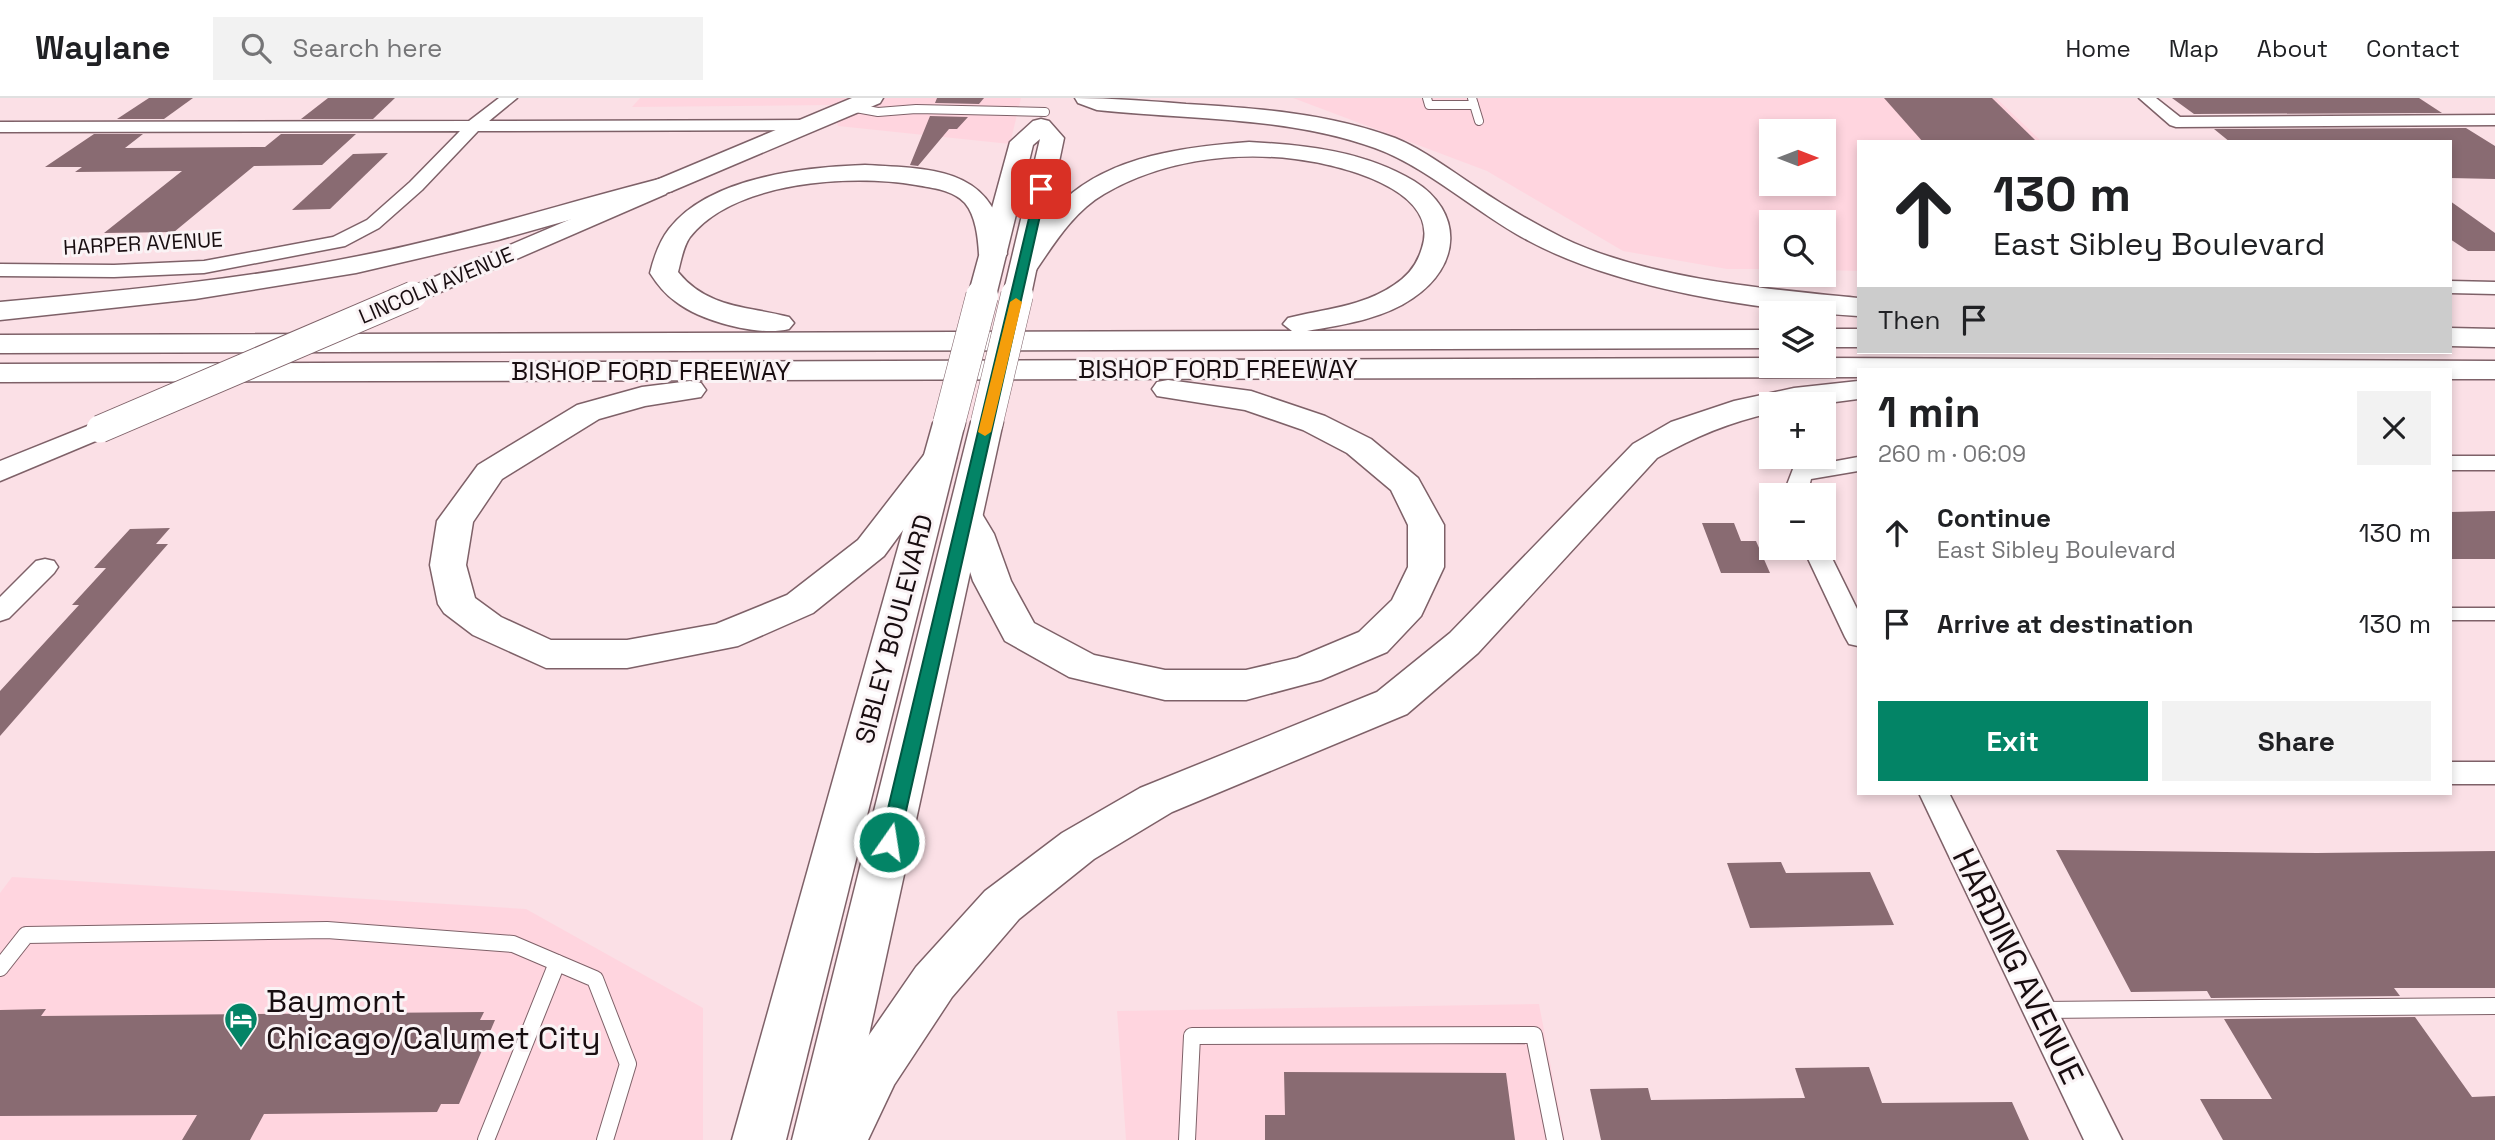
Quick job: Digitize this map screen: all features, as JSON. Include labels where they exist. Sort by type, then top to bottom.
[{"type":"main road","points":[[1086,98],[1097,103],[1148,110],[1294,120],[1343,130],[1387,144],[1407,154],[1551,243],[1601,261],[1657,279],[1717,290],[1786,301],[1857,307]]},
{"type":"main road","name":"LINCOLN AVENUE","points":[[663,186],[864,101]]},
{"type":"main road","points":[[1021,281],[1052,138],[1045,112]]},
{"type":"main road","name":"SIBLEY BOULEVARD","points":[[759,1140],[958,434],[982,296],[1022,142],[1045,112]]},
{"type":"main road","points":[[831,371],[734,388],[642,397],[588,412],[538,441],[491,472],[455,521],[448,565],[457,604],[487,626],[546,654],[627,654],[724,636],[800,604],[871,548],[958,434],[1021,281],[1059,219],[1094,189],[1135,169],[1180,155],[1232,150],[1280,151],[1330,157],[1368,167],[1404,186],[1425,202],[1439,224],[1437,244],[1430,267],[1415,285],[1396,297],[1326,319],[1157,341]]},
{"type":"main road","points":[[934,340],[848,327],[769,322],[730,315],[695,303],[674,288],[664,273],[670,248],[682,230],[709,209],[744,192],[827,173],[869,172],[902,174],[941,182],[967,192],[984,213],[991,233],[993,254]]},
{"type":"main road","points":[[0,311],[149,296],[314,273],[459,242],[663,186]]},
{"type":"main road","points":[[2452,337],[2495,338]]},
{"type":"main road","points":[[1836,338],[1857,338]]},
{"type":"main road","name":"BISHOP FORD FREEWAY","points":[[0,344],[1759,339]]},
{"type":"main road","name":"BISHOP FORD FREEWAY","points":[[0,373],[2384,368]]},
{"type":"main road","points":[[2452,369],[2495,370]]},
{"type":"main road","points":[[966,517],[976,534],[992,581],[1019,632],[1083,667],[1165,685],[1246,685],[1307,670],[1373,642],[1408,607],[1426,567],[1426,525],[1406,485],[1359,446],[1314,423],[1251,401],[1020,370]]},
{"type":"main road","points":[[840,1140],[876,1068],[934,982],[1002,905],[1078,846],[1156,800],[1392,703],[1464,643],[1645,451],[1683,429],[1734,411],[1794,398],[1857,390]]},
{"type":"main road","name":"SIBLEY BOULEVARD","points":[[819,1140],[966,517],[958,434]]},
{"type":"street","name":"HARPER AVENUE","points":[[0,270],[114,271],[204,267],[338,242],[373,224],[416,186],[474,125],[509,98]]},
{"type":"street","points":[[2147,98],[2176,122],[2495,120]]},
{"type":"street","points":[[0,127],[806,125]]},
{"type":"street","name":"LINCOLN AVENUE","points":[[0,472],[663,186]]},
{"type":"street","points":[[2452,287],[2495,288]]},
{"type":"street","points":[[2452,463],[2495,463]]},
{"type":"street","points":[[1804,483],[1857,464]]},
{"type":"street","points":[[1821,560],[1855,624]]},
{"type":"street","points":[[0,612],[45,567]]},
{"type":"street","points":[[2452,773],[2495,773]]},
{"type":"street","name":"HARDING AVENUE","points":[[1935,795],[2103,1140]]},
{"type":"lane","points":[[916,109],[929,98]]},
{"type":"lane","points":[[1427,98],[1429,105],[1473,101],[1479,121]]},
{"type":"lane","points":[[864,101],[878,113],[916,109],[1045,112]]},
{"type":"lane","points":[[2452,614],[2495,614]]},
{"type":"lane","points":[[0,968],[26,934],[327,930],[513,944],[595,979],[628,1064],[605,1140]]},
{"type":"lane","points":[[486,1140],[557,963]]},
{"type":"lane","points":[[2040,1010],[2495,1006]]},
{"type":"lane","points":[[1187,1140],[1192,1036],[1493,1035],[1534,1035],[1555,1140]]},
{"type":"shaded area","points":[[640,98],[1021,98],[1010,144],[838,126],[832,105],[632,107]]},
{"type":"shaded area","points":[[1293,98],[1996,98],[2040,140],[1857,140],[1857,271],[1836,270],[1836,210],[1759,210],[1759,269],[1727,269],[1623,251],[1487,171]]},
{"type":"shaded area","points":[[12,877],[526,909],[703,1008],[703,1140],[0,1140],[0,893]]},
{"type":"shaded area","points":[[1539,1004],[1565,1140],[1126,1140],[1117,1011]]},
{"type":"building","points":[[149,98],[193,98],[164,119],[117,119]]},
{"type":"building","points":[[328,98],[395,98],[373,119],[301,119]]},
{"type":"building","points":[[937,98],[984,98],[979,104],[935,103]]},
{"type":"building","points":[[1884,98],[1992,98],[2035,140],[1921,140]]},
{"type":"building","points":[[2172,98],[2419,98],[2442,113],[2194,114]]},
{"type":"building","points":[[930,116],[968,117],[957,129],[949,129],[918,166],[910,165]]},
{"type":"building","points":[[2466,128],[2495,146],[2495,179],[2452,178],[2452,140],[2228,140],[2214,129]]},
{"type":"building","points":[[94,134],[143,134],[125,148],[265,147],[281,134],[356,134],[322,165],[254,166],[174,232],[104,233],[182,171],[75,172],[82,167],[45,167]]},
{"type":"building","points":[[388,153],[330,209],[292,210],[353,154]]},
{"type":"building","points":[[2452,202],[2495,233],[2495,251],[2468,251],[2452,240]]},
{"type":"building","points":[[2495,511],[2495,559],[2452,559],[2452,512]]},
{"type":"building","points":[[1702,523],[1734,523],[1741,541],[1756,541],[1759,560],[1764,560],[1770,573],[1721,573]]},
{"type":"building","points":[[170,528],[156,544],[168,544],[0,736],[0,691],[79,605],[72,605],[106,568],[94,568],[130,529]]},
{"type":"building","points":[[2056,850],[2317,853],[2495,851],[2495,988],[2394,988],[2400,996],[2211,998],[2207,991],[2131,992]]},
{"type":"building","points":[[1781,862],[1786,873],[1870,872],[1894,925],[1750,928],[1727,863]]},
{"type":"building","name":"Baymont Chicago/Calumet City","points":[[46,1009],[41,1016],[484,1012],[480,1020],[495,1020],[459,1104],[441,1104],[437,1112],[264,1114],[250,1140],[182,1140],[197,1115],[0,1116],[0,1010]]},
{"type":"building","points":[[2415,1017],[2472,1097],[2495,1096],[2495,1140],[2223,1140],[2200,1099],[2272,1099],[2224,1019]]},
{"type":"building","points":[[1869,1067],[1882,1103],[2012,1102],[2029,1140],[1601,1140],[1590,1089],[1648,1088],[1651,1100],[1805,1098],[1795,1068]]},
{"type":"building","points":[[1284,1072],[1506,1073],[1515,1140],[1265,1140],[1265,1115],[1285,1115]]},
{"type":"slow traffic","points":[[985,432],[1016,302]]},
{"type":"place","name":"Baymont Chicago/Calumet City","points":[[241,1049]]},
{"type":"route","points":[[889,842],[1041,189]]}]
